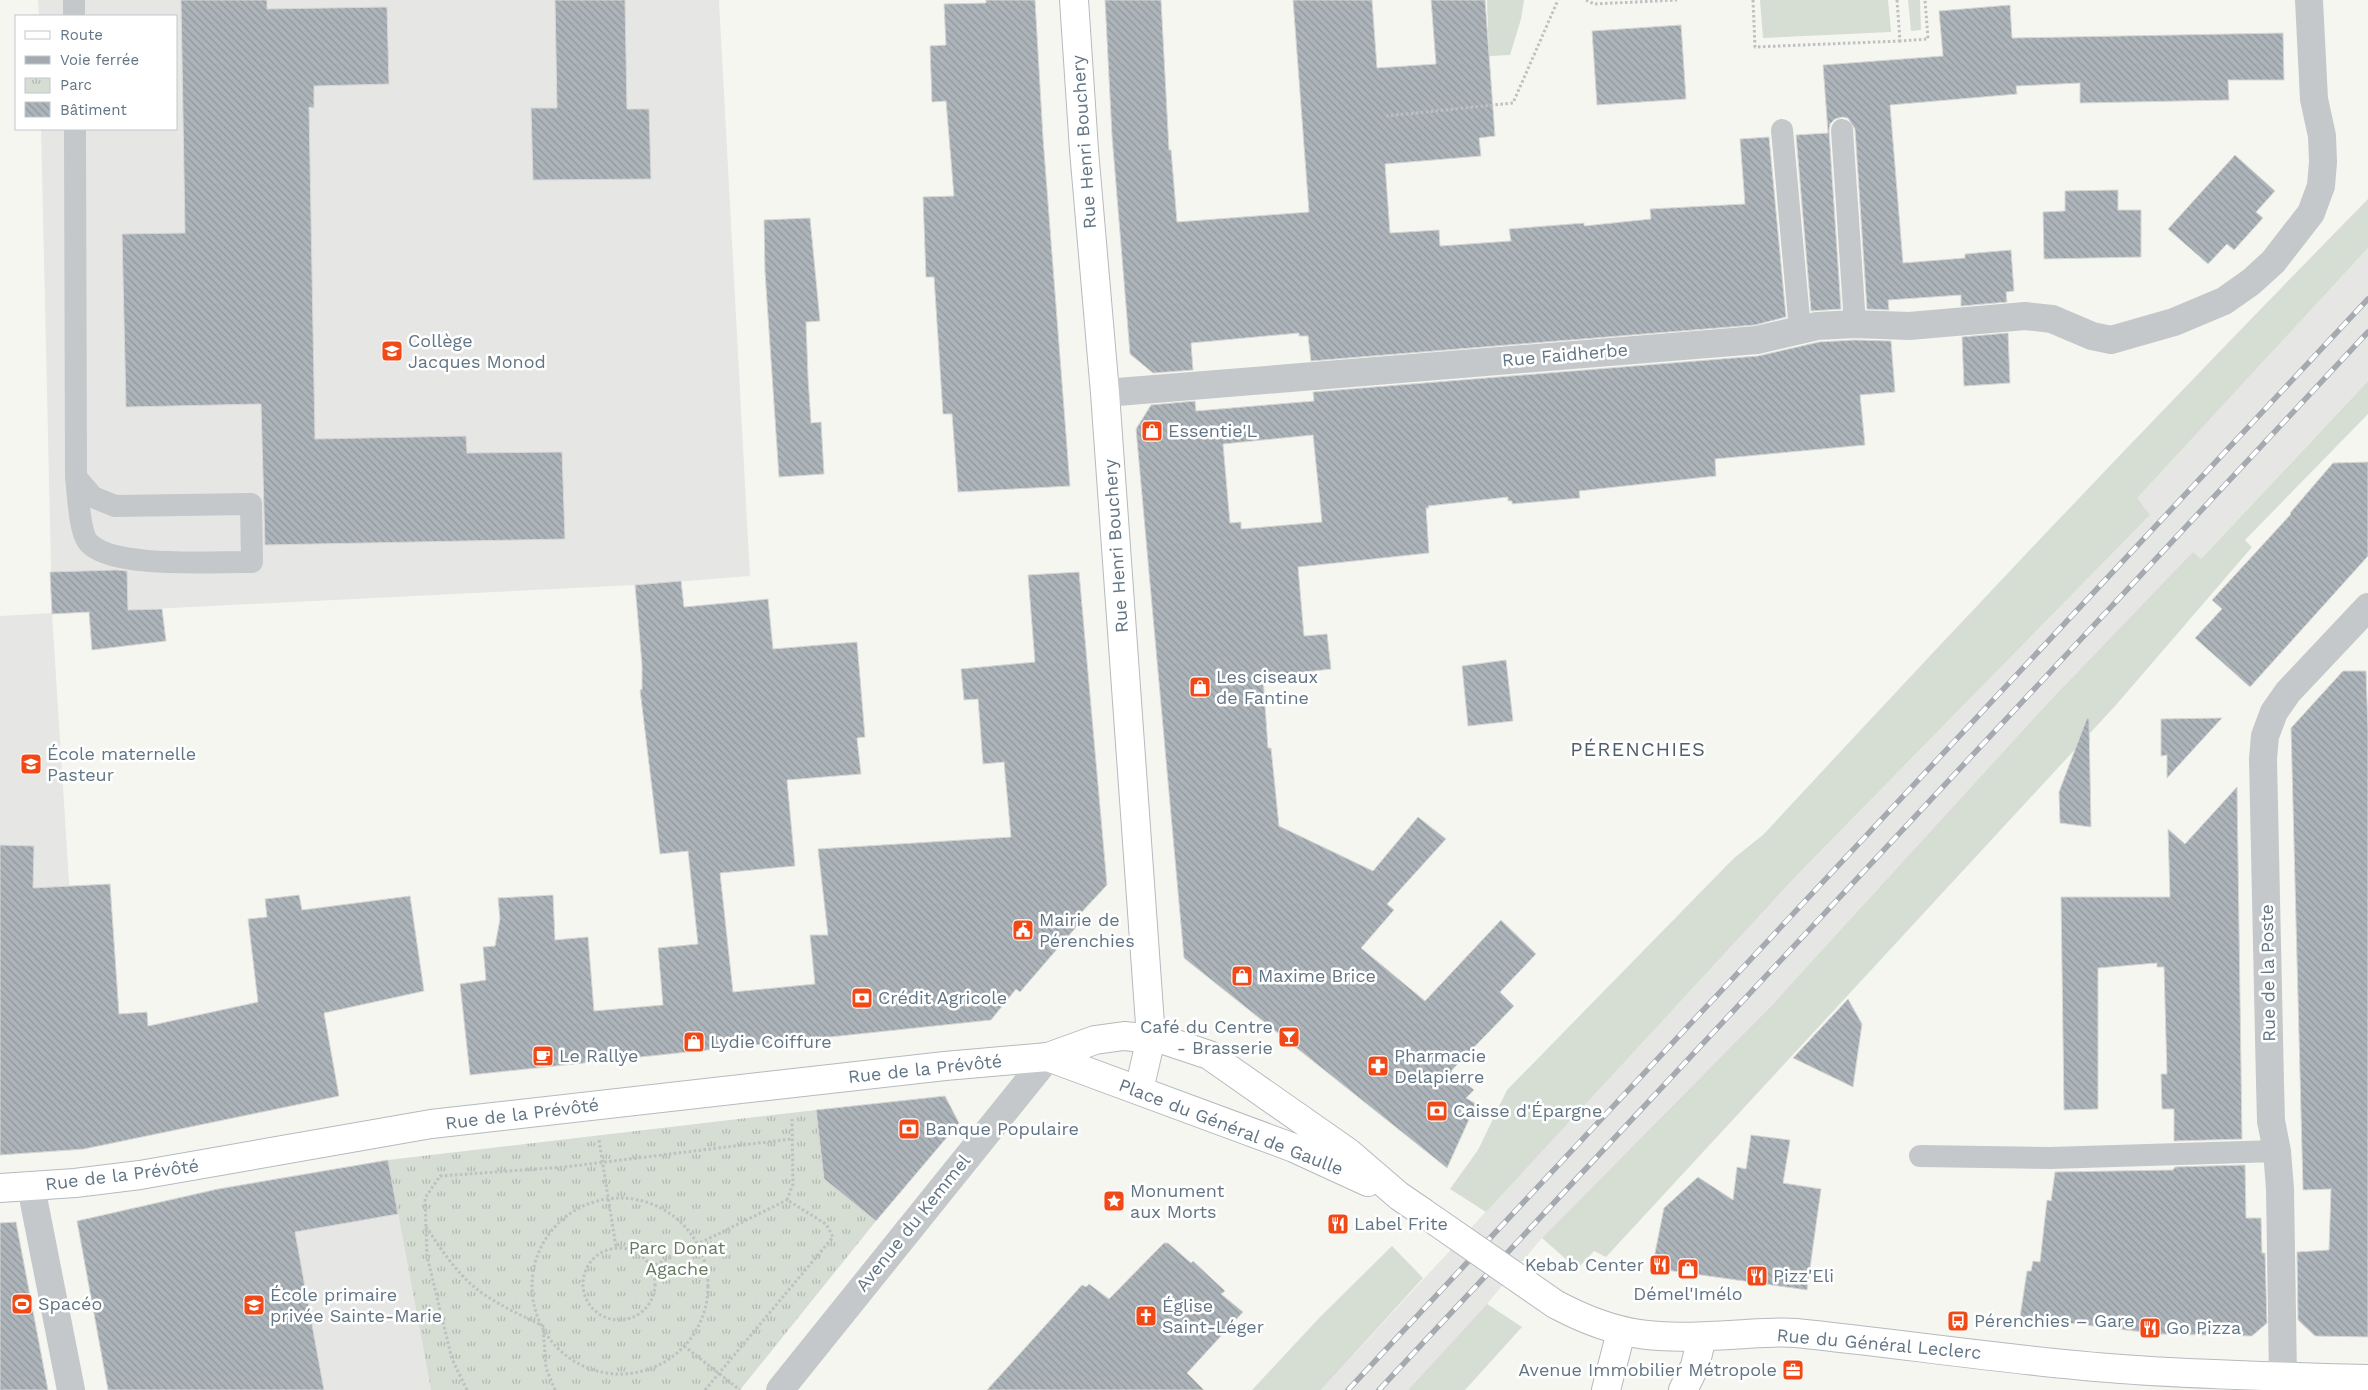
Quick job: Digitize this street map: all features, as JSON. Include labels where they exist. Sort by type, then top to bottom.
[{"type":"main road","name":"Rue Henri Bouchery","points":[[1074,0],[1151,1038],[1139,1090]]},
{"type":"main road","name":"Place du Général de Gaulle","points":[[1048,1057],[1095,1040],[1124,1036],[1151,1038],[1184,1045],[1209,1055],[1349,1153],[1399,1196]]},
{"type":"main road","name":"Place du Général de Gaulle","points":[[1048,1057],[1294,1148],[1399,1196]]},
{"type":"main road","name":"Rue de la Prévôté","points":[[0,1188],[140,1175],[431,1124],[935,1067],[1048,1057]]},
{"type":"main road","name":"Rue du Général Leclerc","points":[[1399,1196],[1555,1304],[1584,1319],[1622,1332],[1648,1336],[1702,1337],[1795,1333],[2241,1383],[2283,1376],[2368,1379]]},
{"type":"main road","points":[[1606,1390],[1622,1332]]},
{"type":"main road","points":[[1683,1390],[1695,1366],[1702,1337]]},
{"type":"street","name":"Rue Faidherbe","points":[[1104,393],[1757,340],[1817,326],[1855,324],[1909,326],[2025,316],[2052,319],[2101,339],[2121,338],[2201,312],[2224,301],[2251,282],[2273,262],[2311,213],[2321,186],[2323,162],[2322,136],[2314,99],[2309,0]]},
{"type":"street","name":"Rue de la Poste","points":[[2283,1376],[2280,1199],[2277,1151],[2271,1121],[2263,759],[2265,736],[2274,712],[2288,692],[2368,608]]},
{"type":"street","name":"Avenue du Kemmel","points":[[780,1390],[1048,1057]]},
{"type":"street","points":[[31,1186],[70,1390]]},
{"type":"lane","points":[[74,0],[74,15]]},
{"type":"lane","points":[[75,130],[76,477],[80,518],[88,544],[107,555],[140,561],[252,562],[251,504],[116,506],[92,497],[76,477]]},
{"type":"lane","points":[[1782,130],[1800,330]]},
{"type":"lane","points":[[1842,130],[1855,324]]},
{"type":"lane","points":[[1920,1156],[2050,1158],[2277,1151]]},
{"type":"path","points":[[1386,116],[1513,103],[1558,0]]},
{"type":"path","points":[[1586,0],[1594,4],[1677,0]]},
{"type":"path","points":[[1753,0],[1755,47],[1928,39],[1926,0]]},
{"type":"path","points":[[1897,0],[1900,41]]},
{"type":"path","points":[[593,1105],[616,1247]]},
{"type":"path","points":[[467,1390],[452,1359],[427,1256],[426,1198],[440,1176],[565,1168],[602,1162],[686,1154],[791,1139],[793,1184],[787,1200],[651,1267]]},
{"type":"path","points":[[622,1197],[652,1203],[679,1218],[699,1245],[708,1270],[708,1301],[697,1330],[678,1353],[652,1369],[622,1374],[595,1371],[570,1359],[551,1341],[538,1317],[532,1291],[534,1264],[545,1239],[565,1216],[592,1202],[622,1197]]},
{"type":"path","points":[[705,1390],[833,1237],[826,1224],[787,1200]]},
{"type":"path","points":[[426,1226],[449,1260],[477,1290],[506,1308],[543,1326]]},
{"type":"path","points":[[616,1247],[628,1248],[639,1253],[651,1267],[655,1283],[654,1295],[648,1306],[640,1314],[629,1319],[605,1318],[595,1311],[588,1302],[583,1290],[583,1278],[587,1266],[594,1257],[605,1250],[616,1247]]},
{"type":"path","points":[[543,1326],[546,1368],[555,1390]]},
{"type":"path","points":[[684,1346],[740,1390]]},
{"type":"shaded area","name":"Collège Jacques Monod","points":[[38,0],[719,0],[750,576],[635,585],[52,614],[71,912],[82,1150],[0,1155],[0,616],[52,613],[41,130],[178,130],[178,15],[39,15]]},
{"type":"shaded area","points":[[2368,248],[2368,381],[2200,560],[2193,553],[1774,1003],[1542,1238],[1487,1304],[1408,1390],[1321,1390],[1797,875],[2150,515],[2136,498]]},
{"type":"shaded area","name":"École primaire privée Sainte-Marie","points":[[388,1160],[431,1390],[108,1390],[77,1221]]},
{"type":"green space","points":[[1487,0],[1524,0],[1521,19],[1510,55],[1489,56]]},
{"type":"green space","points":[[1760,0],[1888,0],[1891,32],[1763,38]]},
{"type":"green space","points":[[1908,0],[1920,0],[1921,30],[1911,31]]},
{"type":"green space","points":[[2368,199],[2368,248],[2137,498],[2150,515],[1797,875],[1486,1212],[1450,1189],[1478,1150],[1507,1090],[1734,858],[1763,835],[2063,515]]},
{"type":"green space","points":[[2368,381],[2368,414],[2245,540],[2252,547],[2116,705],[1606,1257],[1594,1251],[1577,1269],[1542,1238],[1774,1003],[2048,703],[2193,552],[2201,559]]},
{"type":"green space","name":"Parc Donat Agache","points":[[816,1110],[824,1179],[876,1221],[740,1390],[431,1390],[388,1160]]},
{"type":"green space","points":[[1392,1246],[1423,1278],[1321,1390],[1252,1390],[1320,1317]]},
{"type":"green space","points":[[1487,1304],[1522,1327],[1465,1390],[1408,1390]]},
{"type":"building","points":[[181,0],[267,0],[267,9],[387,7],[389,84],[314,86],[314,108],[309,107],[315,439],[466,436],[467,453],[562,452],[565,539],[265,545],[261,404],[126,407],[122,234],[185,233]]},
{"type":"building","points":[[555,0],[625,0],[627,109],[649,109],[651,179],[533,180],[531,108],[557,108]]},
{"type":"building","points":[[986,0],[1035,0],[1043,138],[1070,486],[958,492],[952,414],[943,414],[934,277],[926,277],[923,197],[954,196],[946,101],[932,102],[930,46],[946,45],[944,4],[986,3]]},
{"type":"building","points":[[1105,0],[1161,0],[1169,150],[1171,150],[1177,222],[1309,212],[1293,0],[1372,0],[1377,68],[1436,64],[1431,0],[1485,0],[1495,136],[1479,138],[1481,156],[1385,164],[1390,233],[1439,230],[1440,246],[1511,241],[1509,229],[1584,223],[1584,226],[1651,219],[1650,209],[1745,204],[1740,139],[1769,137],[1786,317],[1755,325],[1311,361],[1308,336],[1299,336],[1299,333],[1191,343],[1193,370],[1153,373],[1130,354],[1112,136]]},
{"type":"building","points":[[2010,5],[2012,38],[2283,33],[2284,80],[2228,80],[2229,100],[2080,103],[2080,83],[2016,86],[2017,94],[1890,105],[1903,263],[1965,258],[1965,254],[2011,250],[2014,291],[2006,292],[2007,302],[1961,306],[1961,295],[1888,300],[1889,310],[1867,309],[1855,129],[1848,118],[1835,119],[1830,124],[1829,131],[1841,309],[1811,311],[1796,135],[1828,133],[1823,65],[1943,56],[1939,11]]},
{"type":"building","points":[[1681,25],[1686,99],[1597,105],[1592,31]]},
{"type":"building","points":[[2235,155],[2275,191],[2256,212],[2263,218],[2234,250],[2227,244],[2208,264],[2168,229]]},
{"type":"building","points":[[2118,190],[2118,210],[2141,210],[2141,257],[2044,259],[2043,212],[2065,211],[2065,191]]},
{"type":"building","points":[[810,218],[820,321],[806,322],[808,377],[811,423],[821,422],[824,474],[779,477],[765,272],[764,220]]},
{"type":"building","points":[[2008,333],[2010,383],[1964,386],[1962,337]]},
{"type":"building","points":[[1891,341],[1895,392],[1860,395],[1865,445],[1715,459],[1716,476],[1579,491],[1580,498],[1512,504],[1512,501],[1508,501],[1508,497],[1428,506],[1429,508],[1426,508],[1429,553],[1298,567],[1304,636],[1327,634],[1331,669],[1263,677],[1268,748],[1271,748],[1279,826],[1373,871],[1418,817],[1446,839],[1387,904],[1394,910],[1361,948],[1425,1001],[1501,920],[1536,954],[1500,992],[1514,1006],[1451,1071],[1474,1090],[1466,1098],[1476,1104],[1447,1168],[1184,958],[1136,429],[1151,405],[1195,401],[1196,411],[1314,401],[1313,392],[1758,356],[1819,342]],"holes":[[[1313,435],[1322,522],[1241,529],[1241,522],[1230,523],[1223,444]]]},
{"type":"building","points":[[2368,462],[2368,556],[2250,687],[2195,638],[2222,609],[2212,600],[2291,514],[2333,463]]},
{"type":"building","points":[[127,571],[128,610],[162,609],[166,641],[92,650],[89,612],[52,614],[50,572]]},
{"type":"building","points":[[1079,572],[1107,885],[1079,915],[1083,919],[1020,992],[1016,989],[991,1020],[470,1075],[460,984],[486,980],[483,947],[495,946],[500,919],[498,898],[553,895],[555,940],[588,937],[594,1011],[663,1005],[658,948],[698,944],[688,851],[660,854],[640,690],[642,689],[642,665],[635,585],[681,581],[684,607],[768,599],[773,649],[857,642],[865,737],[857,738],[861,774],[787,780],[795,866],[720,873],[733,992],[815,984],[810,935],[828,935],[818,849],[1011,837],[1004,762],[983,764],[978,699],[964,700],[961,669],[1035,662],[1028,575]]},
{"type":"building","points":[[1506,660],[1513,721],[1468,726],[1462,666]]},
{"type":"building","points":[[2343,671],[2366,671],[2368,729],[2368,1337],[2315,1336],[2298,1320],[2297,1252],[2329,1250],[2331,1189],[2303,1190],[2291,728]]},
{"type":"building","points":[[2087,718],[2089,719],[2091,827],[2060,823],[2059,792]]},
{"type":"building","points":[[2222,718],[2167,778],[2167,755],[2161,756],[2161,719]]},
{"type":"building","points":[[2237,787],[2242,1139],[2174,1141],[2174,1109],[2162,1109],[2161,1074],[2167,1074],[2164,967],[2157,967],[2157,963],[2098,968],[2098,1109],[2064,1110],[2061,897],[2170,897],[2168,829],[2185,844]]},
{"type":"building","points":[[0,845],[34,846],[33,888],[110,884],[119,1014],[147,1012],[148,1026],[258,1002],[248,919],[267,917],[265,899],[299,895],[302,910],[410,896],[424,991],[324,1013],[339,1096],[84,1149],[0,1155]]},
{"type":"building","points":[[1848,999],[1862,1024],[1853,1087],[1793,1058]]},
{"type":"building","points":[[945,1096],[959,1123],[876,1221],[824,1179],[816,1110]]},
{"type":"building","points":[[1751,1135],[1790,1140],[1783,1183],[1821,1189],[1807,1290],[1652,1268],[1664,1208],[1698,1177],[1733,1200],[1737,1167],[1746,1169]]},
{"type":"building","name":"École primaire privée Sainte-Marie","points":[[388,1160],[398,1214],[295,1232],[324,1390],[108,1390],[77,1221],[218,1189]]},
{"type":"building","points":[[2245,1165],[2246,1218],[2261,1218],[2262,1253],[2265,1253],[2267,1323],[2252,1336],[2159,1334],[2020,1317],[2027,1271],[2031,1271],[2033,1261],[2040,1262],[2047,1200],[2051,1201],[2055,1172],[2173,1170],[2175,1167]]},
{"type":"building","points":[[16,1222],[48,1390],[0,1390],[0,1223]]},
{"type":"building","name":"Église Saint-Léger","points":[[1164,1243],[1168,1243],[1191,1263],[1193,1261],[1225,1291],[1221,1294],[1243,1312],[1187,1373],[1204,1390],[987,1390],[1082,1285],[1086,1287],[1089,1284],[1109,1299]]},
{"type":"railway","points":[[1348,1390],[2368,299]]},
{"type":"railway","points":[[1379,1390],[2368,332]]},
{"type":"place","name":"Collège Jacques Monod","points":[[392,351]]},
{"type":"place","name":"Essentie'L","points":[[1152,431]]},
{"type":"place","name":"Les ciseaux de Fantine","points":[[1200,687]]},
{"type":"place","name":"École maternelle Pasteur","points":[[31,764]]},
{"type":"place","name":"Mairie de Pérenchies","points":[[1023,930]]},
{"type":"place","name":"Maxime Brice","points":[[1242,976]]},
{"type":"place","name":"Crédit Agricole","points":[[862,998]]},
{"type":"place","name":"Café du Centre - Brasserie","points":[[1289,1037]]},
{"type":"place","name":"Lydie Coiffure","points":[[694,1042]]},
{"type":"place","name":"Le Rallye","points":[[543,1056]]},
{"type":"place","name":"Pharmacie Delapierre","points":[[1378,1066]]},
{"type":"place","name":"Caisse d'Épargne","points":[[1437,1111]]},
{"type":"place","name":"Banque Populaire","points":[[909,1129]]},
{"type":"place","name":"Monument aux Morts","points":[[1114,1201]]},
{"type":"place","name":"Label Frite","points":[[1338,1224]]},
{"type":"place","name":"Kebab Center","points":[[1660,1265]]},
{"type":"place","name":"Démel'Imélo","points":[[1688,1269]]},
{"type":"place","name":"Pizz'Eli","points":[[1757,1276]]},
{"type":"place","name":"Spacéo","points":[[22,1304]]},
{"type":"place","name":"École primaire privée Sainte-Marie","points":[[254,1305]]},
{"type":"place","name":"Église Saint-Léger","points":[[1146,1316]]},
{"type":"place","name":"Pérenchies – Gare","points":[[1958,1321]]},
{"type":"place","name":"Go Pizza","points":[[2150,1328]]},
{"type":"place","name":"Avenue Immobilier Métropole","points":[[1793,1370]]},
{"type":"district","name":"PÉRENCHIES","points":[[1638,749]]}]
